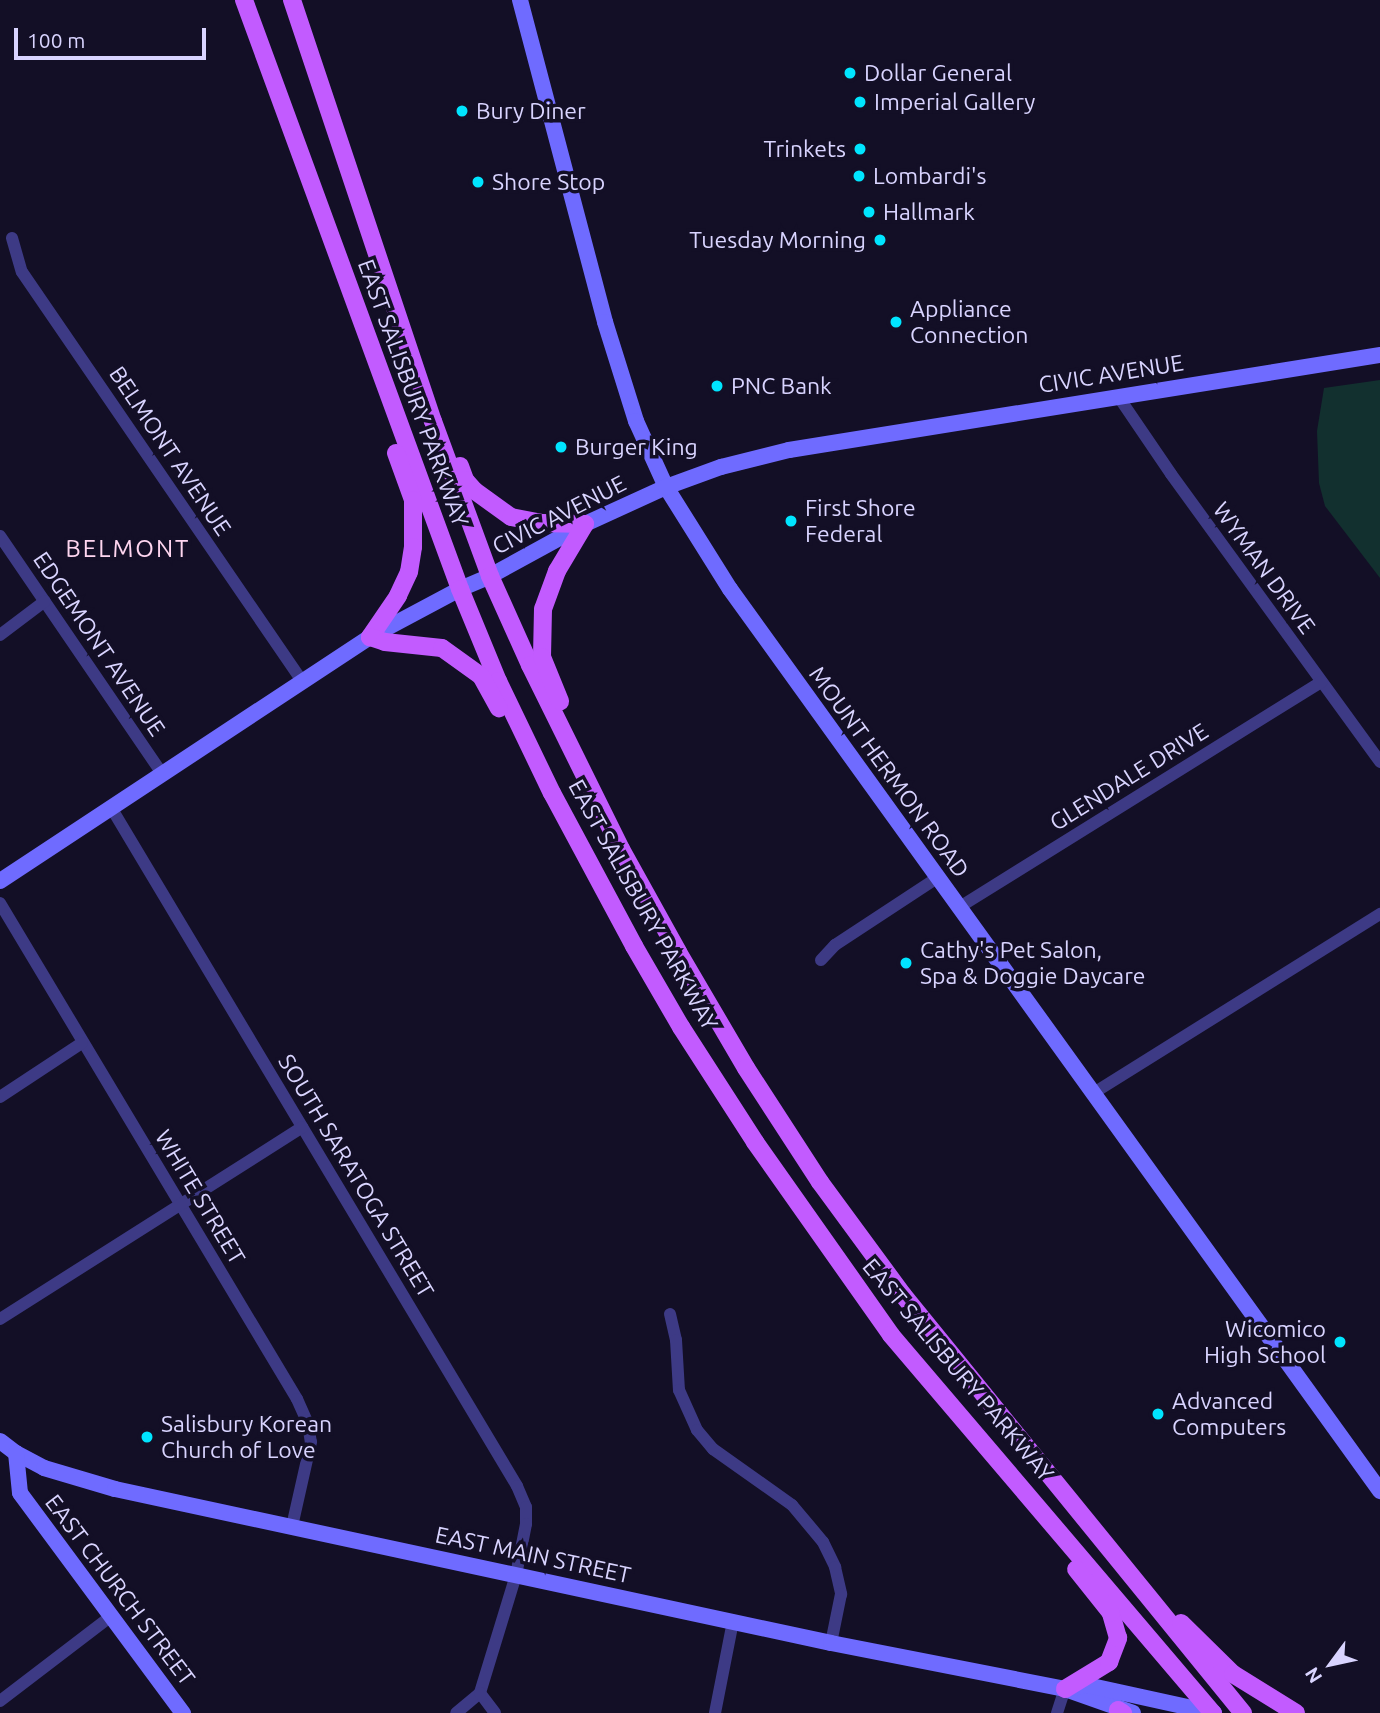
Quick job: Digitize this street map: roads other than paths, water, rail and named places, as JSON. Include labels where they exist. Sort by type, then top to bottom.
[{"type":"main road","name":"EAST SALISBURY PARKWAY","points":[[244,0],[460,589],[498,681],[552,793],[681,1027],[799,1208],[891,1335],[1213,1713]]},
{"type":"main road","name":"EAST SALISBURY PARKWAY","points":[[292,0],[394,307],[490,576],[530,665],[621,849],[739,1056],[820,1182],[990,1405],[1154,1600],[1163,1617],[1243,1713]]},
{"type":"main road","name":"MOUNT HERMON ROAD","points":[[520,0],[605,321],[636,421],[666,487],[730,589],[1380,1491]]},
{"type":"main road","points":[[344,277],[373,389],[413,500],[413,547],[409,572],[391,607],[370,637],[442,648],[481,676],[524,760],[552,793]]},
{"type":"main road","points":[[394,307],[424,361],[466,480],[475,491],[511,517],[542,523],[585,524],[550,586],[543,610],[542,657],[612,805],[621,849]]},
{"type":"main road","name":"CIVIC AVENUE","points":[[0,881],[370,637],[585,524],[666,487],[721,467],[789,450],[1380,355]]},
{"type":"main road","name":"EAST MAIN STREET","points":[[0,1441],[16,1453],[57,1472],[116,1489],[831,1643],[1065,1689],[1125,1712]]},
{"type":"main road","name":"EAST CHURCH STREET","points":[[16,1453],[20,1493],[183,1713]]},
{"type":"main road","points":[[1043,1511],[1077,1570],[1116,1625],[1115,1652],[1109,1662],[1065,1689]]},
{"type":"main road","points":[[1154,1600],[1170,1611],[1233,1674],[1296,1713]]},
{"type":"main road","name":"EAST MAIN STREET","points":[[1065,1689],[1087,1685],[1213,1713]]},
{"type":"street","name":"BELMONT AVENUE","points":[[12,238],[22,272],[303,682]]},
{"type":"street","name":"WYMAN DRIVE","points":[[1118,396],[1380,762]]},
{"type":"street","name":"EDGEMONT AVENUE","points":[[0,536],[163,775]]},
{"type":"street","points":[[0,635],[45,601]]},
{"type":"street","name":"GLENDALE DRIVE","points":[[958,908],[1321,682]]},
{"type":"street","name":"SOUTH SARATOGA STREET","points":[[112,809],[517,1486],[526,1507],[526,1524],[516,1575],[480,1693]]},
{"type":"street","points":[[821,960],[835,945],[937,878]]},
{"type":"street","name":"WHITE STREET","points":[[0,903],[297,1399],[308,1424],[311,1442],[292,1526]]},
{"type":"street","points":[[1092,1094],[1380,914]]},
{"type":"street","points":[[0,1097],[82,1043]]},
{"type":"street","points":[[0,1319],[302,1127]]},
{"type":"street","points":[[670,1314],[676,1340],[679,1390],[697,1430],[713,1448],[792,1505],[823,1542],[835,1567],[841,1594],[831,1643]]},
{"type":"street","points":[[0,1701],[110,1617]]},
{"type":"street","points":[[715,1713],[733,1621]]},
{"type":"street","points":[[1057,1713],[1065,1689]]},
{"type":"street","points":[[456,1713],[480,1693],[495,1713]]},
{"type":"place","name":"Dollar General","points":[[850,73]]},
{"type":"place","name":"Imperial Gallery","points":[[860,102]]},
{"type":"place","name":"Bury Diner","points":[[462,111]]},
{"type":"place","name":"Trinkets","points":[[860,149]]},
{"type":"place","name":"Lombardi's","points":[[859,176]]},
{"type":"place","name":"Shore Stop","points":[[478,182]]},
{"type":"place","name":"Hallmark","points":[[869,212]]},
{"type":"place","name":"Tuesday Morning","points":[[880,240]]},
{"type":"place","name":"Appliance Connection","points":[[896,322]]},
{"type":"place","name":"PNC Bank","points":[[717,386]]},
{"type":"place","name":"Burger King","points":[[561,447]]},
{"type":"place","name":"First Shore Federal","points":[[791,521]]},
{"type":"place","name":"Cathy's Pet Salon, Spa & Doggie Daycare","points":[[906,963]]},
{"type":"place","name":"Wicomico High School","points":[[1340,1342]]},
{"type":"place","name":"Advanced Computers","points":[[1158,1414]]},
{"type":"place","name":"Salisbury Korean Church of Love","points":[[147,1437]]},
{"type":"district","name":"BELMONT","points":[[128,549]]}]
